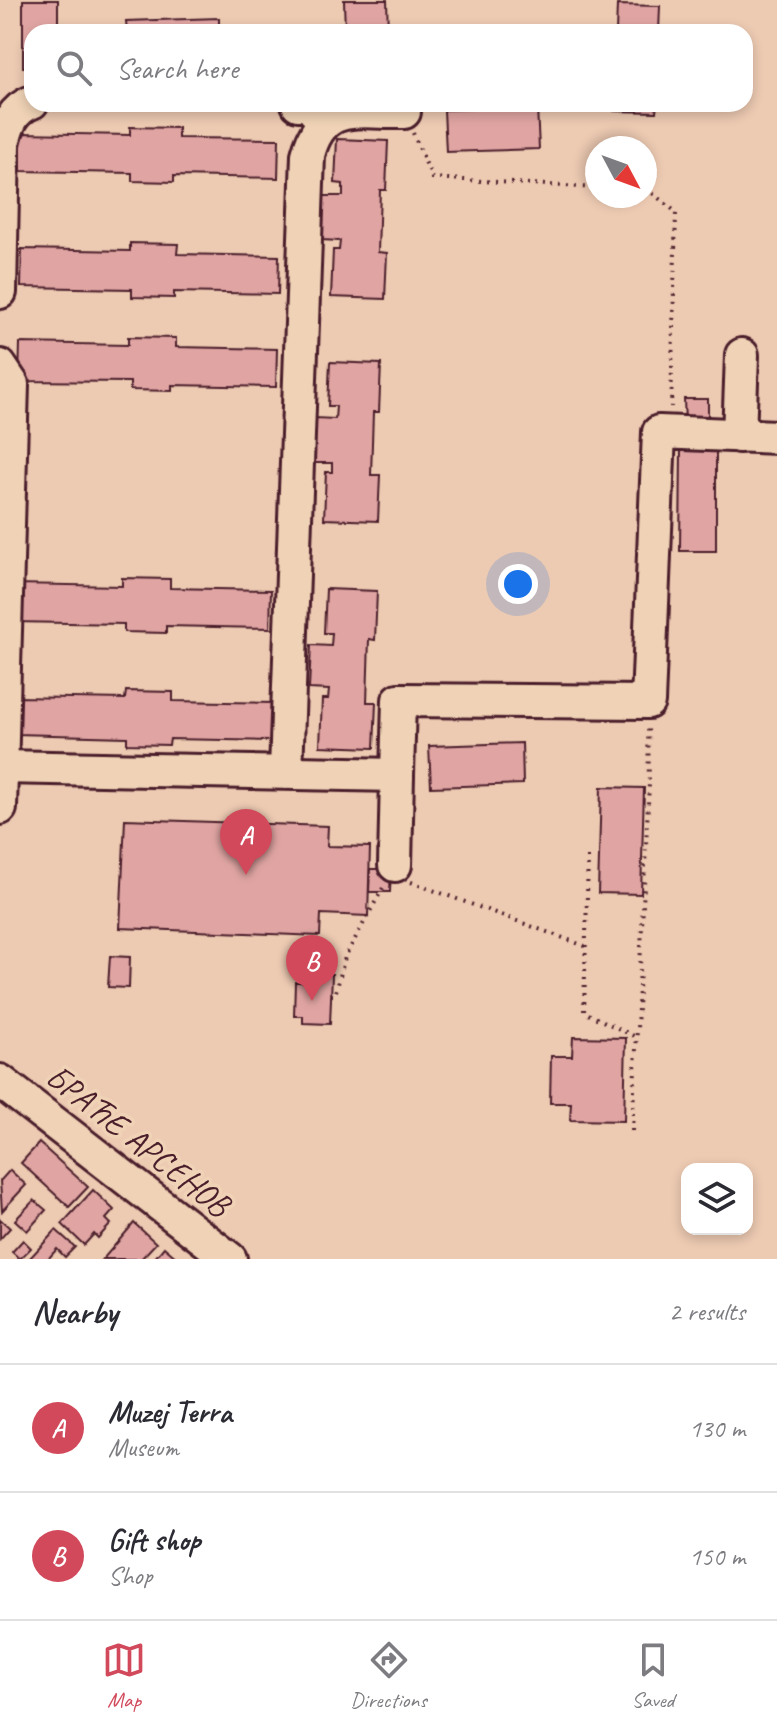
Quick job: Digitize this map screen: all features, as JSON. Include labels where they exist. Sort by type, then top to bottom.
[{"type":"street","points":[[0,292],[3,144],[7,127],[19,107],[24,105]]},
{"type":"street","points":[[286,771],[308,155],[316,130],[311,112],[404,112]]},
{"type":"street","points":[[739,436],[742,355]]},
{"type":"street","points":[[0,366],[12,384],[0,808]]},
{"type":"street","points":[[391,872],[399,700],[648,702],[659,432],[777,437]]},
{"type":"street","points":[[1,767],[397,775]]},
{"type":"street","name":"БРАЋЕ АРСЕНОВ","points":[[0,1081],[230,1259]]},
{"type":"path","points":[[404,112],[432,178],[585,187]]},
{"type":"path","points":[[657,197],[676,212],[671,433]]},
{"type":"path","points":[[632,1131],[649,784],[648,702]]},
{"type":"path","points":[[588,857],[584,1012],[636,1037]]},
{"type":"path","points":[[331,995],[335,995],[345,957],[391,872],[585,946]]},
{"type":"building","points":[[23,0],[58,0],[58,24],[24,24],[23,67]]},
{"type":"building","points":[[344,0],[387,0],[388,24],[345,24]]},
{"type":"building","points":[[617,5],[660,6],[659,24],[616,24]]},
{"type":"building","points":[[219,18],[219,24],[126,24],[126,21]]},
{"type":"building","points":[[444,112],[537,112],[539,149],[446,152]]},
{"type":"building","points":[[130,127],[178,128],[178,138],[279,139],[278,178],[174,176],[174,182],[132,181],[132,173],[21,171],[21,133],[130,135]]},
{"type":"building","points":[[337,139],[388,141],[386,190],[380,190],[378,252],[387,253],[385,299],[331,297],[333,250],[339,250],[340,241],[321,240],[322,196],[343,196],[343,184],[335,183]]},
{"type":"building","points":[[130,243],[178,244],[177,254],[279,256],[278,294],[174,292],[174,298],[132,297],[132,289],[21,287],[22,249],[130,251]]},
{"type":"building","points":[[128,337],[176,338],[176,347],[277,349],[276,387],[172,385],[172,391],[130,390],[130,382],[19,381],[20,343],[128,345]]},
{"type":"building","points":[[330,362],[381,364],[379,412],[373,412],[371,475],[380,475],[378,521],[324,519],[326,472],[332,472],[332,463],[314,463],[315,418],[335,419],[336,406],[328,406]]},
{"type":"building","points":[[684,399],[708,399],[708,423],[685,423]]},
{"type":"building","points":[[681,449],[716,449],[716,551],[680,551]]},
{"type":"building","points":[[122,578],[170,579],[170,588],[271,590],[270,628],[166,626],[166,633],[124,632],[124,624],[13,622],[14,584],[122,586]]},
{"type":"building","points":[[326,589],[377,591],[375,640],[369,639],[367,702],[376,702],[374,748],[320,746],[322,699],[328,699],[329,690],[309,689],[311,645],[331,646],[332,633],[324,633]]},
{"type":"building","points":[[126,691],[173,692],[173,701],[274,703],[273,741],[170,739],[169,745],[127,744],[127,737],[16,734],[17,697],[125,699]]},
{"type":"building","points":[[522,743],[523,784],[431,787],[429,746]]},
{"type":"building","points":[[601,787],[644,788],[641,894],[598,893]]},
{"type":"building","points":[[125,819],[328,826],[327,846],[370,847],[368,916],[321,914],[320,936],[120,928]]},
{"type":"building","points":[[370,869],[391,869],[390,892],[369,892]]},
{"type":"building","points":[[110,956],[130,957],[129,988],[108,987]]},
{"type":"building","points":[[305,973],[332,974],[330,1024],[303,1023],[303,1016],[294,1016],[295,982],[305,982]]},
{"type":"building","points":[[573,1037],[626,1038],[624,1121],[570,1120],[571,1103],[550,1103],[551,1056],[572,1056]]},
{"type":"building","points":[[39,1143],[88,1187],[69,1207],[21,1163]]},
{"type":"building","points":[[10,1170],[26,1185],[2,1211],[0,1181]]},
{"type":"building","points":[[93,1190],[114,1210],[106,1219],[111,1224],[98,1238],[94,1234],[84,1245],[62,1224]]},
{"type":"building","points":[[34,1200],[46,1210],[27,1231],[15,1220]]},
{"type":"building","points":[[0,1219],[10,1228],[0,1239]]},
{"type":"building","points":[[134,1223],[156,1243],[141,1259],[103,1259]]},
{"type":"building","points":[[56,1230],[75,1247],[65,1257],[57,1249],[48,1259],[29,1259]]},
{"type":"building","points":[[23,1240],[31,1248],[20,1259],[12,1252]]},
{"type":"building","points":[[164,1247],[178,1259],[154,1259]]},
{"type":"place","name":"Muzej Terra","points":[[246,875]]},
{"type":"place","name":"Gift shop","points":[[312,1001]]}]
